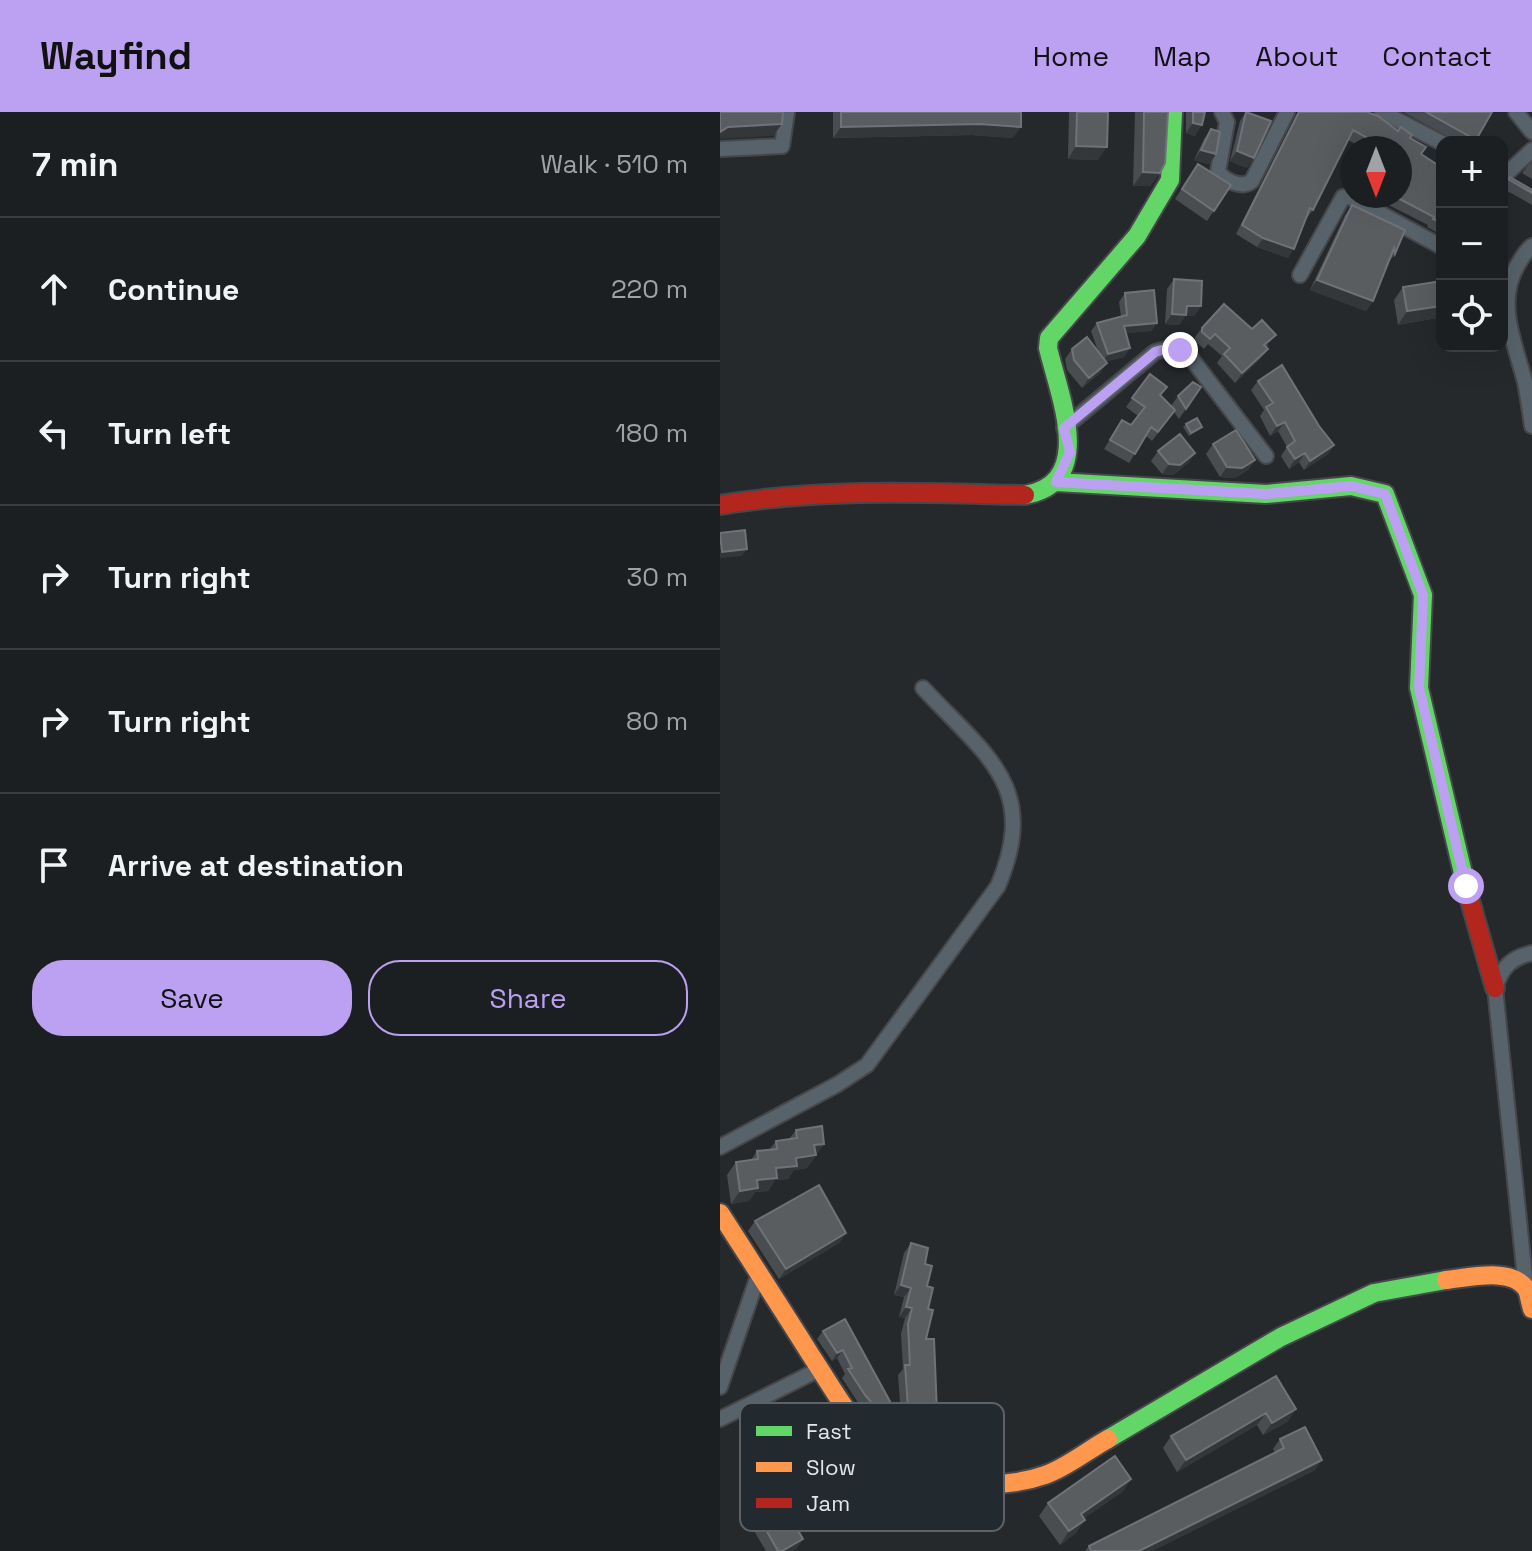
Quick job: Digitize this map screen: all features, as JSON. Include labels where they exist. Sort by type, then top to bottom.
[{"type":"street","points":[[720,149],[782,146],[787,112]]},
{"type":"street","points":[[720,505],[774,496],[833,492],[1026,495],[1044,492],[1056,482],[1070,452],[1048,348],[1049,338],[1137,236],[1170,180],[1173,112]]},
{"type":"street","points":[[1222,112],[1227,122],[1218,171],[1220,176],[1239,185],[1247,185],[1252,181],[1287,112]]},
{"type":"street","points":[[1382,112],[1436,140]]},
{"type":"street","points":[[1516,112],[1532,132]]},
{"type":"street","points":[[1509,177],[1532,150]]},
{"type":"street","points":[[1300,275],[1343,197],[1350,197],[1436,244]]},
{"type":"street","points":[[1507,280],[1532,246]]},
{"type":"street","points":[[1508,303],[1511,334],[1525,384],[1532,426]]},
{"type":"street","points":[[1064,428],[1155,352],[1169,348],[1180,350],[1191,358],[1266,456]]},
{"type":"street","points":[[1056,482],[1266,494],[1351,486],[1385,494],[1423,595],[1419,688],[1466,886],[1495,988],[1526,1288],[1532,1309]]},
{"type":"street","points":[[720,1147],[838,1084],[867,1065],[998,886],[1015,835],[1011,801],[1001,773],[923,688]]},
{"type":"street","points":[[1495,988],[1499,973],[1507,964],[1532,953]]},
{"type":"street","points":[[720,1213],[842,1403]]},
{"type":"street","points":[[720,1387],[758,1276]]},
{"type":"street","points":[[1004,1482],[1046,1475],[1281,1337],[1374,1293],[1434,1281],[1483,1277],[1512,1278],[1526,1288]]},
{"type":"street","points":[[752,1403],[820,1369]]},
{"type":"street","points":[[720,1419],[740,1409]]},
{"type":"building","points":[[720,112],[783,112],[782,124],[728,127],[720,132]]},
{"type":"building","points":[[841,112],[1021,112],[1021,127],[980,124],[841,127]]},
{"type":"building","points":[[1077,112],[1108,112],[1107,147],[1076,146]]},
{"type":"building","points":[[1144,112],[1168,112],[1165,163],[1160,173],[1143,172]]},
{"type":"building","points":[[1193,112],[1205,112],[1202,125],[1193,123]]},
{"type":"building","points":[[1246,112],[1271,121],[1254,158],[1237,151]]},
{"type":"building","points":[[1299,112],[1367,112],[1398,131],[1401,127],[1412,135],[1364,136],[1353,130],[1350,136],[1340,136],[1340,156],[1313,210],[1310,208],[1294,249],[1263,238],[1242,225]]},
{"type":"building","points":[[1426,112],[1492,112],[1478,136],[1469,136]]},
{"type":"building","points":[[1211,129],[1220,132],[1216,154],[1201,150]]},
{"type":"building","points":[[1412,139],[1426,147],[1421,154],[1436,164],[1436,220],[1412,205]]},
{"type":"building","points":[[1198,164],[1231,185],[1214,211],[1182,189]]},
{"type":"building","points":[[1510,177],[1532,190],[1532,193],[1508,179]]},
{"type":"building","points":[[1351,208],[1358,208],[1405,230],[1395,254],[1394,248],[1373,301],[1317,280]]},
{"type":"building","points":[[1174,279],[1202,281],[1201,306],[1187,306],[1186,315],[1172,314]]},
{"type":"building","points":[[1436,282],[1436,307],[1407,311],[1403,287]]},
{"type":"building","points":[[1154,290],[1157,323],[1124,326],[1130,348],[1108,354],[1097,323],[1127,315],[1125,293]]},
{"type":"building","points":[[1224,304],[1252,329],[1262,320],[1276,335],[1264,345],[1268,349],[1242,373],[1224,354],[1230,348],[1215,334],[1210,339],[1202,332],[1202,328]]},
{"type":"building","points":[[1087,337],[1107,363],[1089,378],[1074,360],[1072,349]]},
{"type":"building","points":[[1282,365],[1334,445],[1310,461],[1305,453],[1295,459],[1287,447],[1295,441],[1285,422],[1277,426],[1266,407],[1273,403],[1258,381]]},
{"type":"building","points":[[1150,374],[1167,387],[1160,395],[1175,410],[1158,432],[1151,427],[1135,454],[1110,440],[1122,420],[1131,425],[1145,407],[1132,398]]},
{"type":"building","points":[[1193,382],[1201,387],[1186,409],[1178,396]]},
{"type":"building","points":[[1197,418],[1202,427],[1191,433],[1186,424]]},
{"type":"building","points":[[1236,430],[1255,460],[1242,468],[1227,467],[1213,444]]},
{"type":"building","points":[[1180,434],[1195,453],[1180,465],[1169,464],[1158,451]]},
{"type":"building","points":[[745,530],[747,549],[722,552],[720,533]]},
{"type":"building","points":[[822,1126],[824,1144],[814,1145],[816,1155],[796,1158],[797,1166],[776,1168],[777,1178],[757,1180],[758,1188],[740,1191],[736,1162],[758,1159],[757,1151],[777,1149],[776,1141],[797,1138],[796,1130]]},
{"type":"building","points":[[819,1185],[846,1233],[786,1269],[755,1221]]},
{"type":"building","points":[[911,1243],[928,1248],[925,1264],[932,1266],[927,1286],[933,1288],[928,1309],[933,1310],[926,1339],[934,1339],[937,1403],[908,1403],[905,1365],[910,1365],[908,1324],[912,1308],[906,1307],[911,1288],[901,1285]]},
{"type":"building","points":[[845,1319],[891,1403],[872,1403],[848,1369],[852,1368],[843,1350],[837,1353],[823,1331]]},
{"type":"building","points":[[1276,1376],[1296,1409],[1272,1423],[1266,1413],[1186,1460],[1171,1436]]},
{"type":"building","points":[[1305,1427],[1322,1460],[1139,1551],[1091,1551],[1089,1546],[1284,1448],[1280,1439]]},
{"type":"building","points":[[1115,1456],[1131,1479],[1081,1514],[1085,1520],[1069,1531],[1048,1503]]},
{"type":"building","points":[[767,1531],[798,1531],[803,1539],[778,1551]]},
{"type":"traffic: fast","points":[[1025,495],[1047,487],[1061,474],[1067,456],[1065,412],[1048,348],[1049,338],[1137,236],[1170,180],[1173,112]]},
{"type":"traffic: fast","points":[[1056,482],[1266,494],[1351,486],[1385,494],[1423,595],[1419,688],[1467,890]]},
{"type":"traffic: fast","points":[[1108,1439],[1281,1337],[1374,1293],[1446,1280]]},
{"type":"traffic: slow","points":[[720,1213],[842,1403]]},
{"type":"traffic: slow","points":[[1446,1280],[1489,1275],[1511,1278],[1527,1290],[1532,1309]]},
{"type":"traffic: slow","points":[[1004,1484],[1053,1472],[1108,1439]]},
{"type":"traffic: jam","points":[[720,505],[834,494],[1025,495]]},
{"type":"traffic: jam","points":[[1467,890],[1495,988]]},
{"type":"route","points":[[1180,350],[1169,348],[1155,352],[1064,428],[1070,452],[1056,482],[1266,494],[1351,486],[1385,494],[1423,595],[1419,688],[1466,886]]}]
